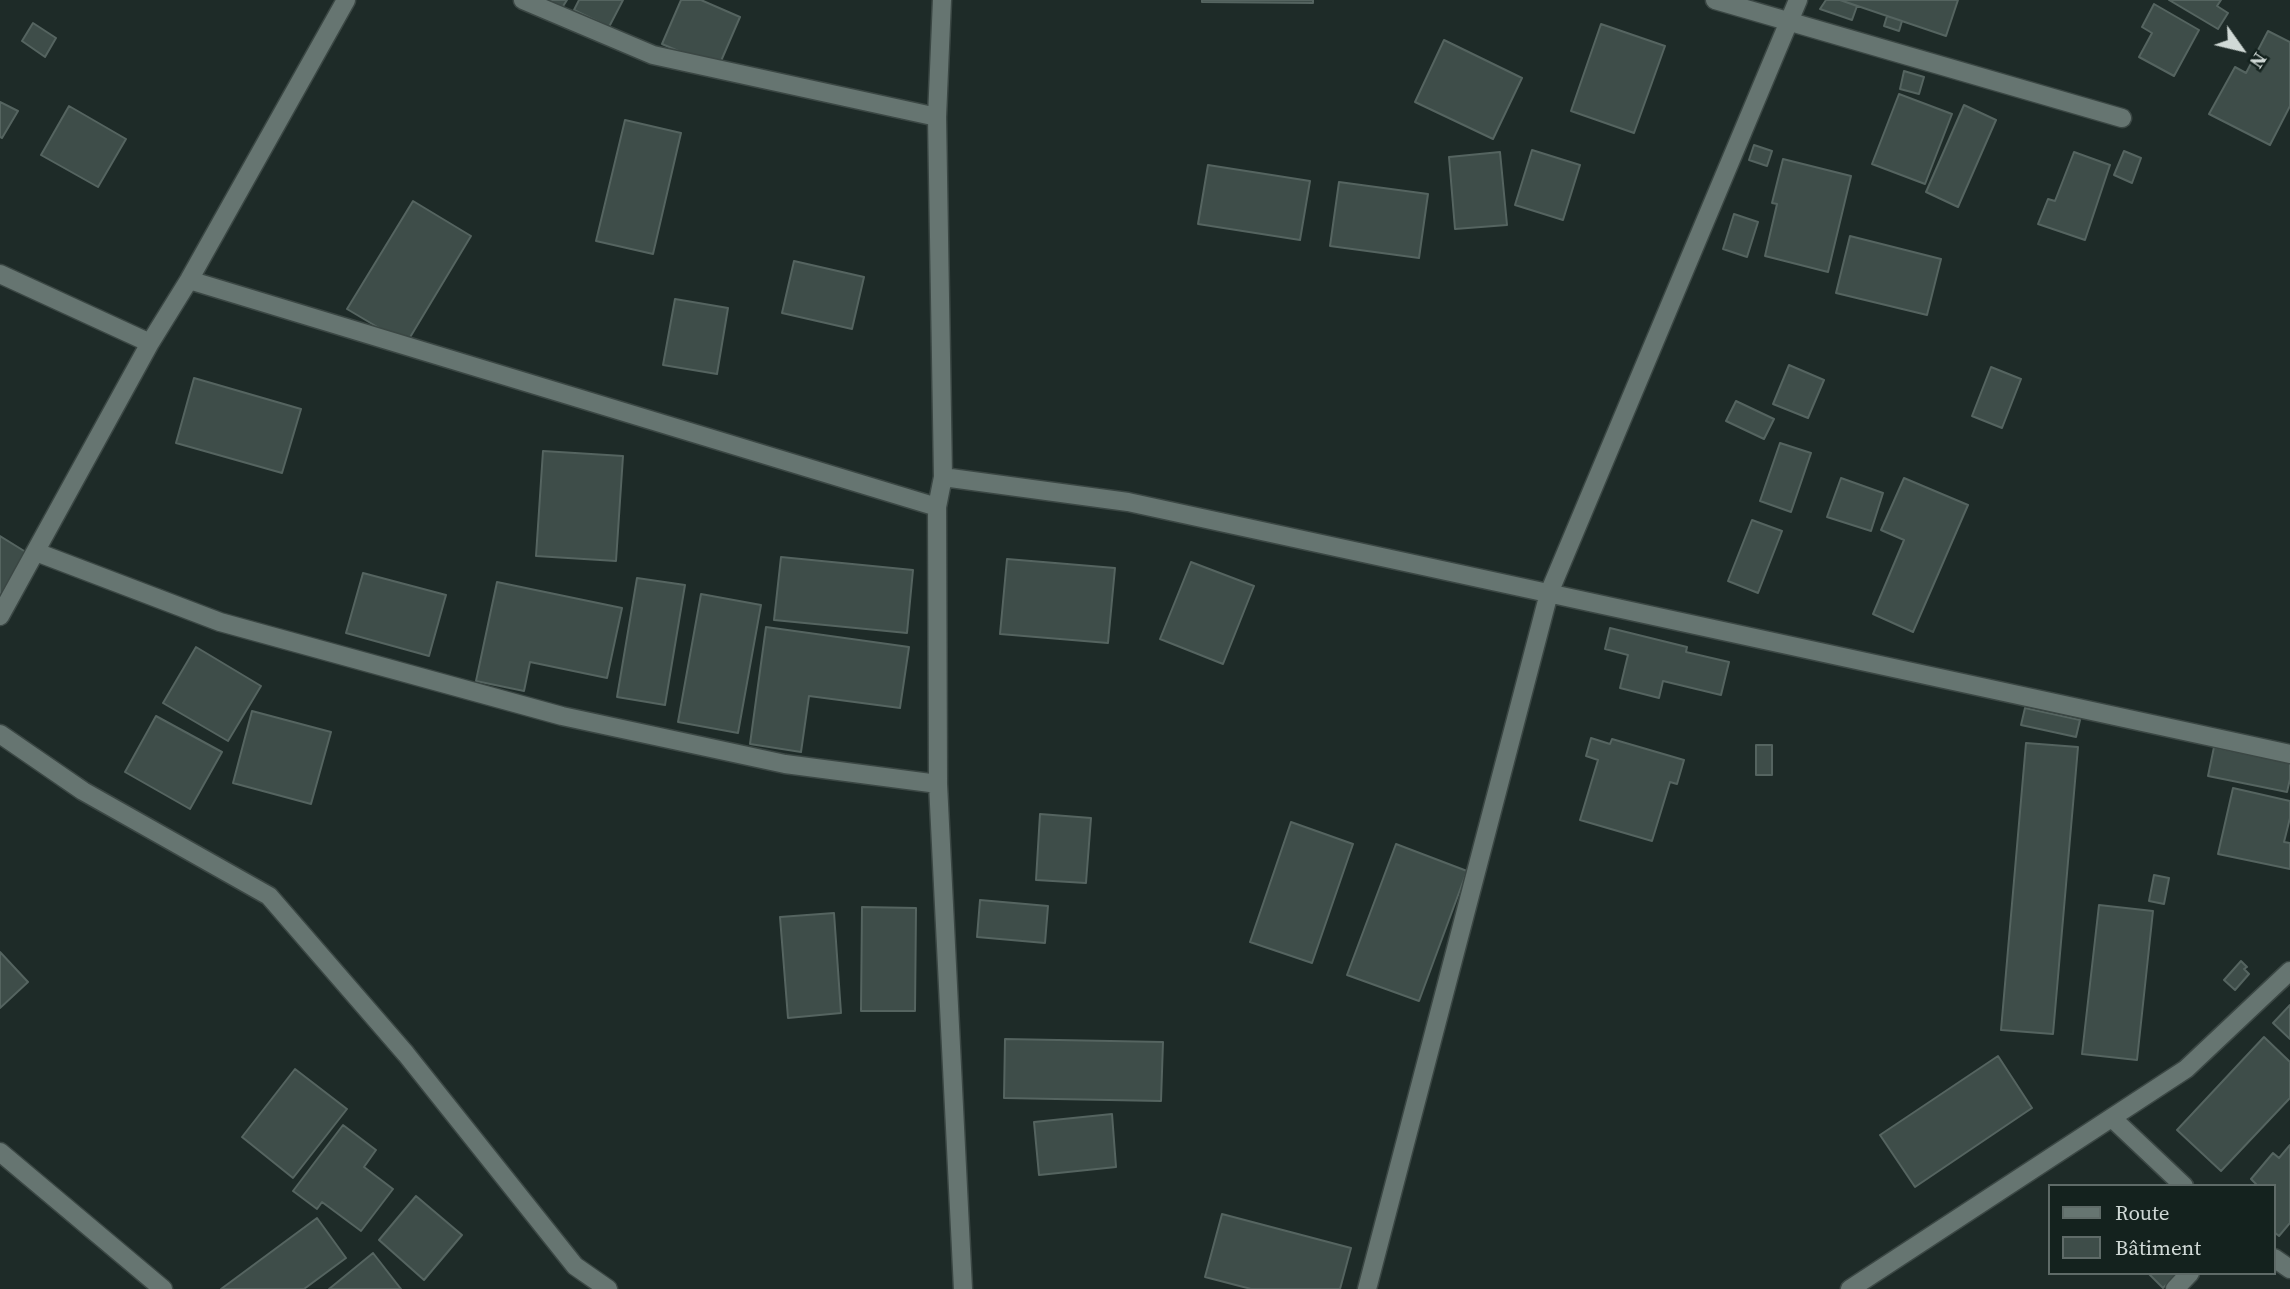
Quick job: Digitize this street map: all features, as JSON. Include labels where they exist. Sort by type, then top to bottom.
[{"type":"street","points":[[0,616],[150,343],[189,280],[345,0]]},
{"type":"street","points":[[523,0],[653,55],[937,117]]},
{"type":"street","points":[[942,0],[937,117],[943,477],[937,507],[938,784],[963,1289]]},
{"type":"street","points":[[1715,0],[2122,118]]},
{"type":"street","points":[[1367,1289],[1549,593],[1798,0]]},
{"type":"street","points":[[0,274],[150,343]]},
{"type":"street","points":[[189,280],[937,507]]},
{"type":"street","points":[[943,477],[1128,502],[2290,754]]},
{"type":"street","points":[[36,552],[220,622],[562,716],[785,764],[938,784]]},
{"type":"street","points":[[0,734],[83,791],[269,896],[406,1054],[575,1266],[608,1289]]},
{"type":"street","points":[[1850,1289],[2186,1069],[2290,971]]},
{"type":"street","points":[[2112,1118],[2182,1184]]},
{"type":"street","points":[[0,1152],[163,1289]]},
{"type":"street","points":[[2175,1289],[2187,1275]]},
{"type":"building","points":[[540,0],[567,0],[560,11]]},
{"type":"building","points":[[579,0],[623,0],[609,27],[574,10]]},
{"type":"building","points":[[681,0],[701,0],[740,17],[718,68],[662,44]]},
{"type":"building","points":[[1313,0],[1313,3],[1202,2]]},
{"type":"building","points":[[1826,0],[1840,0],[1857,6],[1852,20],[1820,9]]},
{"type":"building","points":[[1840,0],[1958,0],[1946,36]]},
{"type":"building","points":[[2169,0],[2221,0],[2217,6],[2228,13],[2218,29]]},
{"type":"building","points":[[2154,4],[2199,30],[2174,76],[2139,57],[2152,33],[2142,27]]},
{"type":"building","points":[[1887,16],[1902,21],[1899,31],[1884,26]]},
{"type":"building","points":[[33,23],[56,38],[45,57],[22,41]]},
{"type":"building","points":[[1601,24],[1665,46],[1634,133],[1571,111]]},
{"type":"building","points":[[2268,31],[2290,42],[2290,106],[2270,145],[2209,114],[2235,67],[2246,73]]},
{"type":"building","points":[[1444,40],[1522,78],[1493,139],[1415,102]]},
{"type":"building","points":[[1904,71],[1924,77],[1919,94],[1900,89]]},
{"type":"building","points":[[1899,94],[1952,114],[1925,184],[1872,164]]},
{"type":"building","points":[[0,102],[18,111],[2,138],[0,137]]},
{"type":"building","points":[[1964,105],[1996,120],[1958,207],[1926,192]]},
{"type":"building","points":[[69,106],[126,139],[98,187],[41,155]]},
{"type":"building","points":[[625,120],[681,133],[653,254],[596,241]]},
{"type":"building","points":[[1754,145],[1772,151],[1767,166],[1749,160]]},
{"type":"building","points":[[1532,150],[1580,165],[1563,220],[1515,205]]},
{"type":"building","points":[[2124,151],[2141,158],[2132,183],[2114,175]]},
{"type":"building","points":[[1500,152],[1507,225],[1455,229],[1449,157]]},
{"type":"building","points":[[2074,152],[2110,165],[2085,240],[2038,224],[2048,199],[2055,201]]},
{"type":"building","points":[[1783,159],[1851,176],[1828,272],[1765,256],[1777,204],[1772,203]]},
{"type":"building","points":[[1208,165],[1310,181],[1300,240],[1198,224]]},
{"type":"building","points":[[1339,182],[1428,194],[1419,258],[1330,246]]},
{"type":"building","points":[[413,201],[471,236],[406,344],[347,309]]},
{"type":"building","points":[[1734,214],[1758,222],[1747,257],[1723,249]]},
{"type":"building","points":[[1850,236],[1941,259],[1927,315],[1836,293]]},
{"type":"building","points":[[794,261],[864,277],[852,329],[782,313]]},
{"type":"building","points":[[675,299],[728,308],[717,374],[663,365]]},
{"type":"building","points":[[1789,365],[1824,380],[1808,418],[1773,404]]},
{"type":"building","points":[[1991,367],[2021,379],[2002,428],[1972,416]]},
{"type":"building","points":[[194,378],[301,409],[282,473],[176,443]]},
{"type":"building","points":[[1736,401],[1774,419],[1764,439],[1726,421]]},
{"type":"building","points":[[1780,443],[1811,453],[1791,512],[1760,501]]},
{"type":"building","points":[[543,451],[623,456],[616,561],[536,556]]},
{"type":"building","points":[[1841,478],[1883,493],[1871,531],[1827,517]]},
{"type":"building","points":[[1904,478],[1968,505],[1913,632],[1873,614],[1904,540],[1881,530]]},
{"type":"building","points":[[1752,520],[1782,531],[1758,593],[1728,581]]},
{"type":"building","points":[[0,536],[29,554],[0,601]]},
{"type":"building","points":[[781,557],[913,570],[907,633],[774,620]]},
{"type":"building","points":[[1007,559],[1115,568],[1108,643],[1000,634]]},
{"type":"building","points":[[1191,562],[1254,586],[1223,664],[1160,639]]},
{"type":"building","points":[[363,573],[446,595],[429,656],[346,633]]},
{"type":"building","points":[[637,578],[685,585],[665,705],[617,697]]},
{"type":"building","points":[[497,582],[622,608],[607,678],[530,662],[524,691],[476,681]]},
{"type":"building","points":[[701,594],[761,605],[738,733],[678,722]]},
{"type":"building","points":[[766,627],[909,647],[900,708],[809,696],[801,752],[750,744]]},
{"type":"building","points":[[1610,628],[1687,647],[1686,652],[1729,662],[1721,695],[1663,681],[1659,698],[1620,688],[1628,655],[1605,649]]},
{"type":"building","points":[[196,647],[261,686],[228,741],[163,703]]},
{"type":"building","points":[[2025,708],[2080,720],[2076,737],[2021,725]]},
{"type":"building","points":[[252,711],[331,732],[311,804],[233,783]]},
{"type":"building","points":[[156,716],[222,752],[190,809],[125,772]]},
{"type":"building","points":[[1591,738],[1610,744],[1612,739],[1684,760],[1677,784],[1670,782],[1652,841],[1580,820],[1598,760],[1586,756]]},
{"type":"building","points":[[2026,743],[2078,747],[2053,1034],[2001,1030]]},
{"type":"building","points":[[1756,745],[1772,745],[1772,775],[1756,775]]},
{"type":"building","points":[[2214,747],[2290,763],[2287,792],[2208,776]]},
{"type":"building","points":[[2233,788],[2290,801],[2290,818],[2284,842],[2290,843],[2290,869],[2218,854]]},
{"type":"building","points":[[1040,814],[1091,818],[1086,883],[1036,880]]},
{"type":"building","points":[[1291,822],[1353,844],[1312,963],[1250,942]]},
{"type":"building","points":[[1396,844],[1467,871],[1419,1001],[1347,975]]},
{"type":"building","points":[[2154,875],[2169,878],[2164,904],[2149,901]]},
{"type":"building","points":[[980,900],[1048,906],[1045,943],[977,937]]},
{"type":"building","points":[[2099,905],[2153,911],[2137,1060],[2082,1054]]},
{"type":"building","points":[[862,907],[916,908],[915,1011],[861,1011]]},
{"type":"building","points":[[834,913],[841,1013],[788,1018],[780,917]]},
{"type":"building","points":[[0,952],[28,982],[0,1008]]},
{"type":"building","points":[[2241,961],[2249,974],[2235,990],[2224,980]]},
{"type":"building","points":[[2290,1005],[2290,1039],[2273,1023]]},
{"type":"building","points":[[2264,1037],[2290,1062],[2290,1098],[2221,1171],[2177,1130]]},
{"type":"building","points":[[1005,1039],[1163,1042],[1161,1101],[1004,1098]]},
{"type":"building","points":[[1998,1056],[2032,1108],[1915,1187],[1880,1135]]},
{"type":"building","points":[[295,1069],[347,1109],[293,1178],[242,1137]]},
{"type":"building","points":[[1112,1114],[1116,1167],[1039,1175],[1034,1122]]},
{"type":"building","points":[[343,1125],[376,1150],[364,1167],[393,1189],[361,1231],[322,1202],[317,1209],[293,1191]]},
{"type":"building","points":[[2290,1145],[2290,1223],[2279,1236],[2276,1234],[2276,1184],[2256,1184],[2251,1179],[2273,1153],[2279,1158]]},
{"type":"building","points":[[416,1196],[462,1235],[424,1280],[379,1240]]},
{"type":"building","points":[[1222,1214],[1351,1248],[1340,1289],[1251,1289],[1205,1277]]},
{"type":"building","points":[[317,1218],[346,1258],[304,1289],[221,1289]]},
{"type":"building","points":[[373,1253],[401,1289],[329,1289]]},
{"type":"building","points":[[2150,1275],[2176,1275],[2163,1288]]}]
